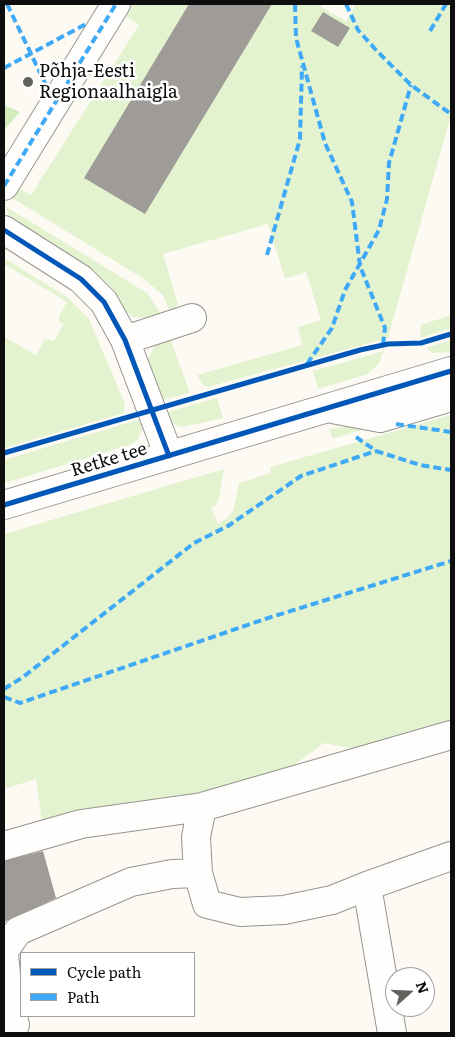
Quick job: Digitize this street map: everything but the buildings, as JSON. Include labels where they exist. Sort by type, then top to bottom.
[{"type":"street","points":[[4,186],[112,5]]},
{"type":"street","points":[[4,230],[82,279],[104,302],[125,340],[169,456]]},
{"type":"street","points":[[125,340],[192,318]]},
{"type":"street","name":"Retke tee","points":[[4,505],[451,372]]},
{"type":"street","points":[[331,408],[380,418],[451,397]]},
{"type":"street","points":[[4,846],[81,824],[202,807],[451,735]]},
{"type":"street","points":[[202,807],[196,837],[198,873],[207,904],[240,912],[284,910],[332,900],[451,856]]},
{"type":"street","points":[[4,951],[18,931],[131,882],[172,874],[198,873]]},
{"type":"street","points":[[368,886],[392,1033]]},
{"type":"street","points":[[4,957],[8,992],[15,1026]]},
{"type":"green space","points":[[131,4],[321,4],[321,7],[346,21],[356,4],[451,4],[451,115],[388,338],[208,387],[204,386],[197,375],[302,345],[298,327],[321,320],[306,272],[285,279],[268,224],[163,254],[178,304],[177,307],[169,310],[163,295],[144,279],[9,196],[16,186],[31,195],[139,25],[124,15]]},
{"type":"green space","points":[[4,105],[20,112],[4,130]]},
{"type":"green space","points":[[5,206],[147,293],[160,313],[147,318],[133,317],[126,311],[112,288],[87,265],[14,221],[9,216]]},
{"type":"green space","points":[[4,258],[67,297],[89,319],[125,404],[124,413],[4,448],[4,337],[36,355],[45,339],[54,341],[64,324],[59,322],[59,316],[67,302],[4,264]]},
{"type":"green space","points":[[451,315],[451,328],[420,338],[421,325]]},
{"type":"green space","points":[[170,338],[190,393],[163,400],[148,362],[155,345]]},
{"type":"green space","points":[[451,340],[451,352],[432,353],[426,348]]},
{"type":"green space","points":[[384,351],[379,363],[368,374],[318,389],[313,371]]},
{"type":"green space","points":[[217,398],[223,418],[182,427],[175,425],[169,419],[167,412]]},
{"type":"green space","points":[[451,415],[451,727],[365,751],[324,743],[282,774],[169,803],[42,821],[36,779],[4,789],[4,534],[224,469],[219,498],[215,506],[211,507],[218,524],[233,511],[239,483],[271,473],[270,467]]},
{"type":"green space","points":[[141,419],[143,428],[138,439],[130,445],[4,483],[4,460]]},
{"type":"green space","points":[[388,421],[333,439],[329,429]]},
{"type":"marked path","points":[[7,4],[47,87]]},
{"type":"marked path","points":[[4,186],[116,4]]},
{"type":"marked path","points":[[295,4],[296,38],[325,143],[352,202],[360,266],[385,328],[383,345]]},
{"type":"marked path","points":[[346,4],[358,30],[376,50],[411,85],[451,114]]},
{"type":"marked path","points":[[430,31],[446,4]]},
{"type":"marked path","points":[[4,68],[86,24]]},
{"type":"marked path","points":[[267,255],[300,139],[302,66]]},
{"type":"marked path","points":[[307,364],[332,328],[345,290],[379,230],[387,199],[389,163],[411,85]]},
{"type":"marked path","points":[[396,424],[451,432]]},
{"type":"marked path","points":[[356,437],[376,451],[420,465],[451,470]]},
{"type":"marked path","points":[[4,689],[23,677],[194,543],[228,526],[301,476],[376,451]]},
{"type":"marked path","points":[[4,697],[20,703],[265,619],[451,561]]},
{"type":"cycle path","points":[[4,230],[81,279],[104,302],[125,340],[169,456]]},
{"type":"cycle path","points":[[4,453],[360,350],[388,344],[421,343],[451,334]]},
{"type":"cycle path","points":[[4,505],[451,371]]},
{"type":"place","name":"Põhja-Eesti Regionaalhaigla","points":[[28,82]]}]
